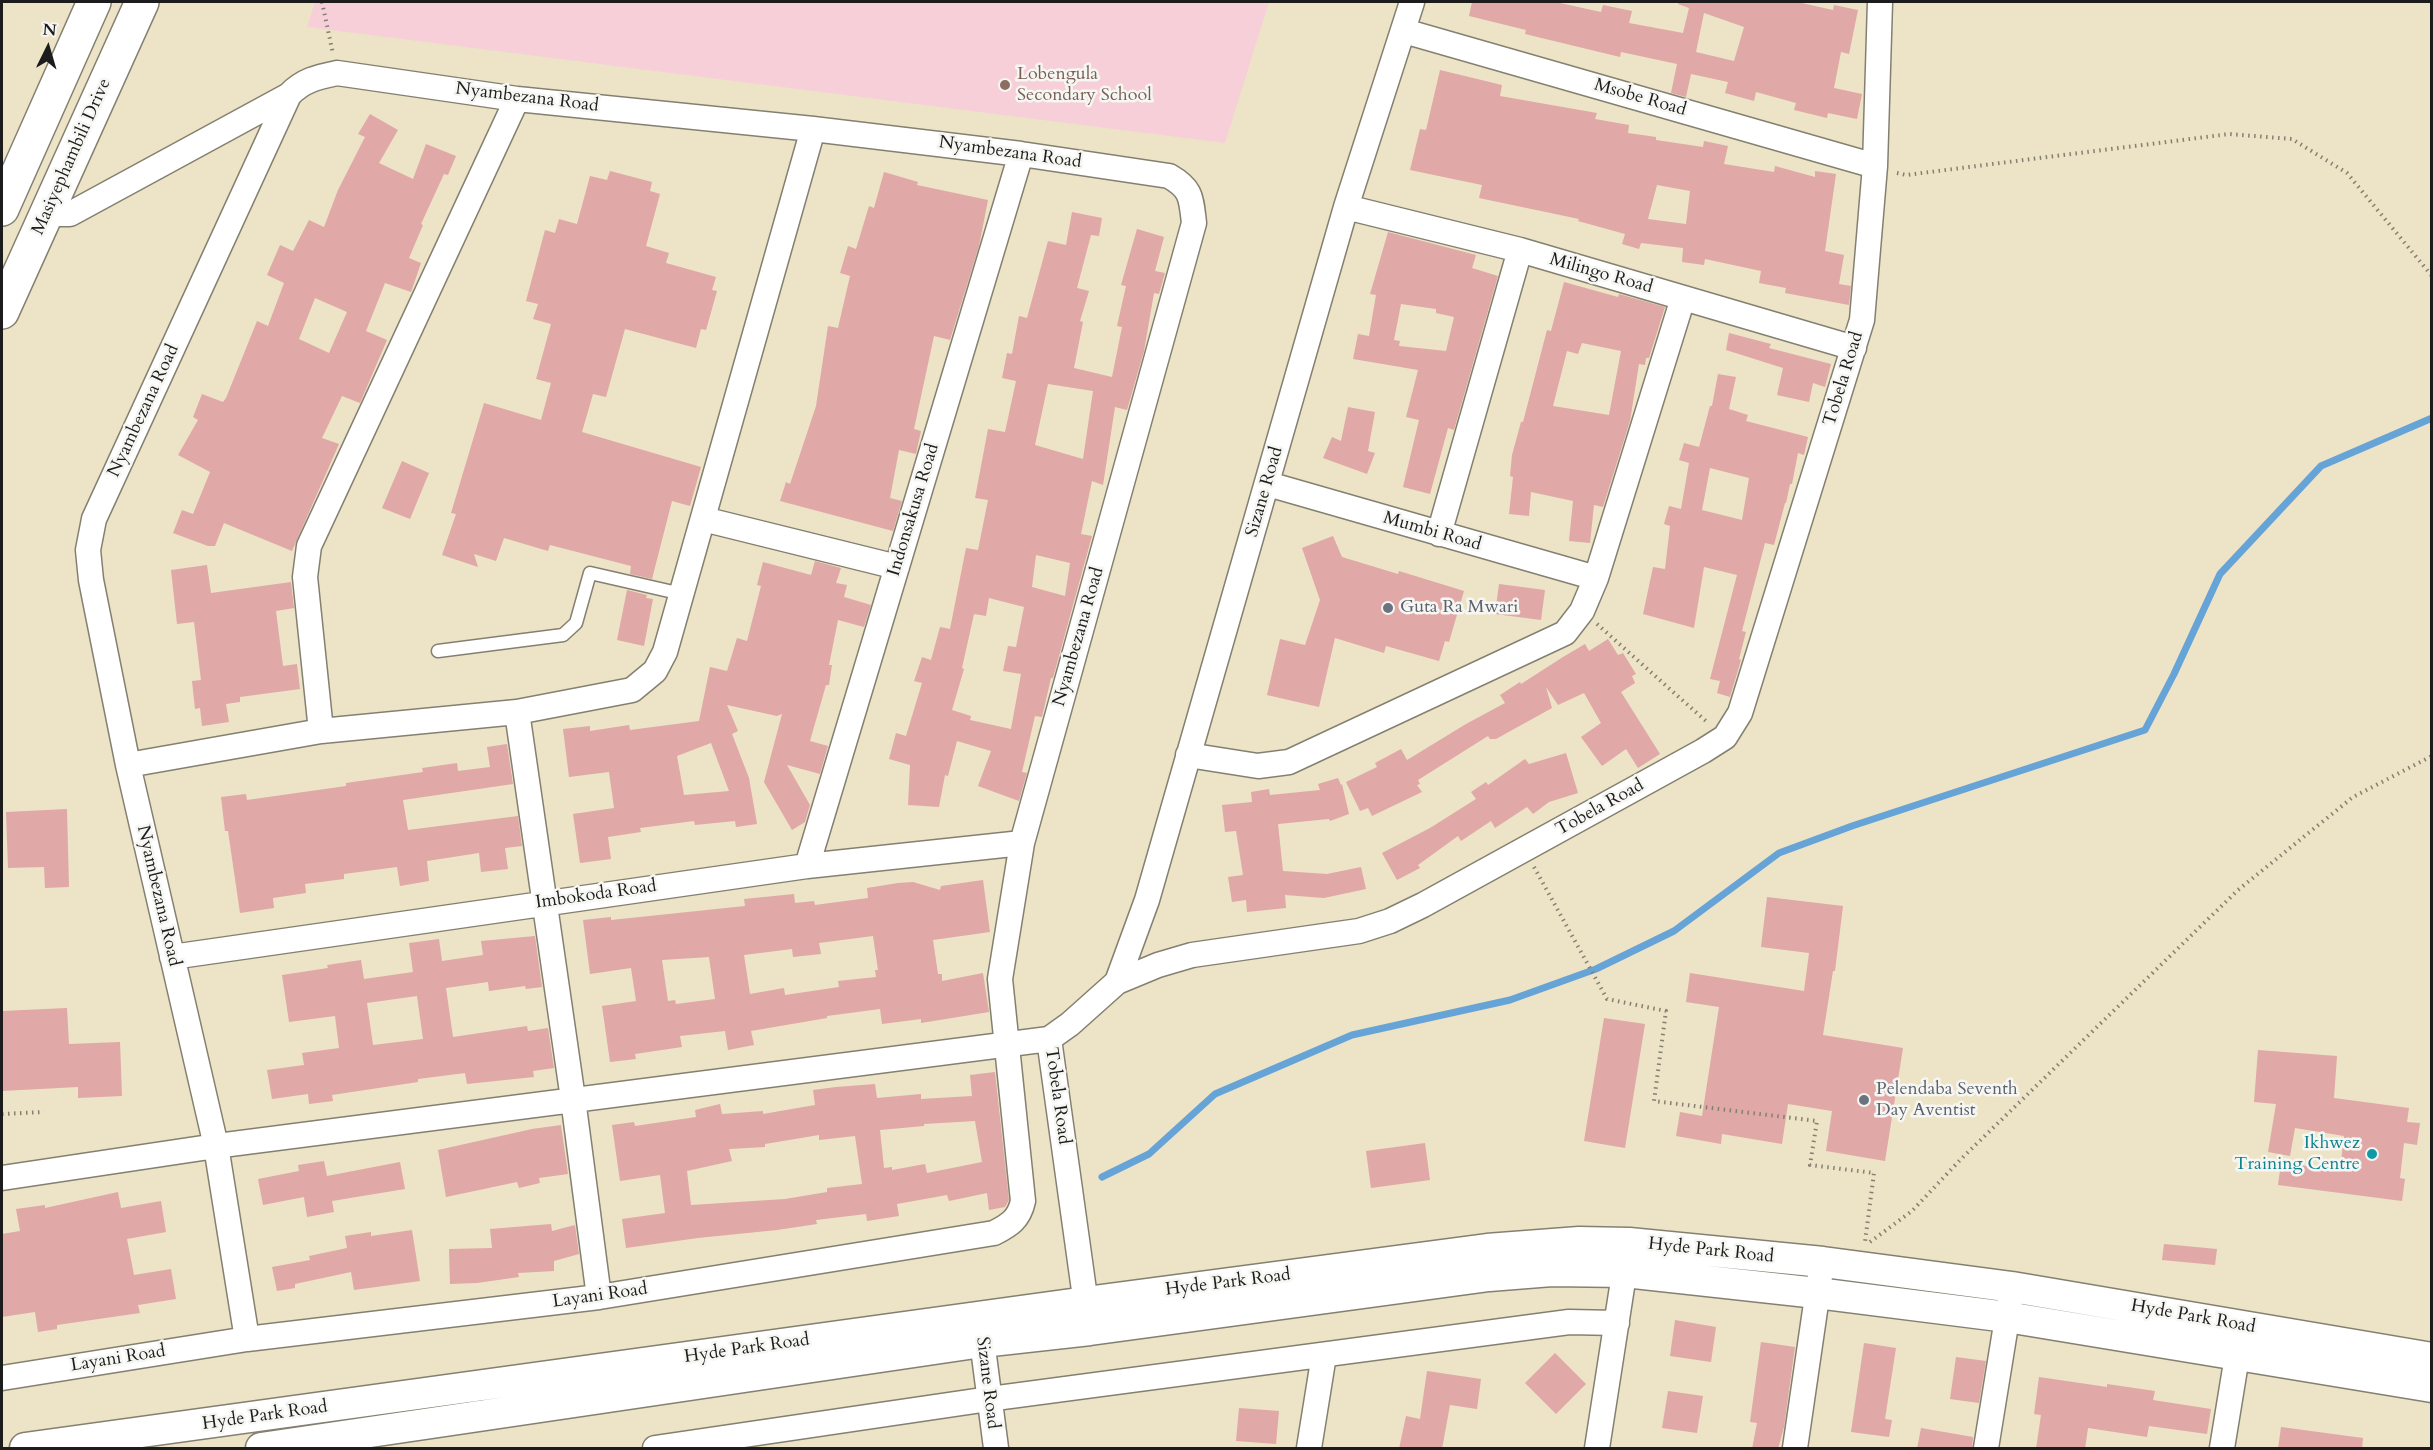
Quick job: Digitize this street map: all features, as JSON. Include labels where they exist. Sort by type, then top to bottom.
[{"type":"main road","points":[[2,208],[94,2]]},
{"type":"main road","name":"Masiyephambili Drive","points":[[2,312],[142,2]]},
{"type":"street","name":"Sizane Road","points":[[1117,982],[1147,900],[1346,207],[1412,2]]},
{"type":"street","name":"Tobela Road","points":[[1088,1316],[1049,1039],[1070,1024],[1117,982],[1158,965],[1192,955],[1359,931],[1423,905],[1725,737],[1740,713],[1862,320],[1875,166],[1880,2]]},
{"type":"street","name":"Msobe Road","points":[[1404,31],[1875,166]]},
{"type":"street","name":"Nyambezana Road","points":[[247,1339],[216,1146],[128,765],[91,580],[88,550],[94,519],[290,95],[299,85],[315,77],[337,73],[517,99],[813,129],[1021,154],[1169,176],[1185,185],[1194,223],[1022,843],[1000,979],[1005,1043]]},
{"type":"street","points":[[47,211],[70,214],[290,95]]},
{"type":"street","points":[[321,731],[305,577],[309,546],[517,99]]},
{"type":"street","points":[[128,765],[321,731],[517,712],[632,690],[655,671],[665,652],[682,594],[813,129]]},
{"type":"street","name":"Indonsakusa Road","points":[[807,866],[1021,154]]},
{"type":"street","name":"Milingo Road","points":[[1346,207],[1520,250],[1854,348]]},
{"type":"street","points":[[1439,534],[1520,250]]},
{"type":"street","points":[[1188,756],[1258,766],[1289,762],[1565,633],[1582,610],[1596,578],[1683,298]]},
{"type":"street","name":"Mumbi Road","points":[[1268,484],[1596,578]]},
{"type":"street","points":[[703,519],[897,567]]},
{"type":"street","points":[[517,712],[573,1099],[598,1298]]},
{"type":"street","name":"Imbokoda Road","points":[[172,957],[807,866],[1022,843]]},
{"type":"street","points":[[2,1178],[216,1146],[1049,1039]]},
{"type":"street","name":"Layani Road","points":[[2,1378],[247,1339],[598,1298],[994,1233],[1016,1220],[1021,1212],[1023,1201],[1005,1043]]},
{"type":"street","name":"Hyde Park Road","points":[[1088,1316],[1487,1249],[1579,1242],[1629,1243],[1822,1262],[2012,1287],[2432,1387]]},
{"type":"street","points":[[1597,1449],[1629,1243]]},
{"type":"street","points":[[1795,1449],[1822,1262]]},
{"type":"street","name":"Hyde Park Road","points":[[25,1449],[1088,1316],[1552,1271],[1625,1272],[2007,1317],[2432,1358]]},
{"type":"street","points":[[1986,1449],[2012,1287]]},
{"type":"street","points":[[655,1449],[989,1399],[1324,1354],[1569,1322],[1617,1323]]},
{"type":"street","name":"Sizane Road","points":[[980,1329],[996,1449]]},
{"type":"street","name":"Hyde Park Road","points":[[262,1448],[980,1329]]},
{"type":"street","points":[[2222,1449],[2240,1340]]},
{"type":"street","points":[[1310,1449],[1324,1354]]},
{"type":"lane","points":[[438,651],[563,635],[576,623],[590,573],[682,594]]},
{"type":"path","points":[[322,2],[337,73]]},
{"type":"path","points":[[1875,166],[1906,175],[2229,135],[2292,139],[2347,172],[2432,276]]},
{"type":"path","points":[[1582,610],[1725,737]]},
{"type":"path","points":[[1524,849],[1607,999],[1666,1011],[1654,1101],[1817,1121],[1810,1165],[1874,1173],[1865,1246],[1912,1211],[1961,1159],[2238,890],[2353,797],[2432,756]]},
{"type":"path","points":[[2,1114],[44,1112]]},
{"type":"shaded area","name":"Lobengula Secondary School","points":[[315,2],[1269,2],[1225,143],[307,27]]},
{"type":"building","points":[[1472,2],[1560,2],[1601,12],[1603,5],[1632,11],[1629,23],[1683,33],[1689,8],[1678,4],[1679,2],[1797,2],[1833,10],[1834,5],[1858,10],[1849,54],[1841,52],[1834,88],[1862,94],[1857,119],[1828,113],[1827,118],[1794,110],[1796,103],[1756,92],[1754,101],[1725,93],[1728,82],[1691,74],[1686,97],[1671,93],[1677,64],[1621,52],[1620,57],[1525,34],[1526,30],[1469,16]],"holes":[[[1704,13],[1744,27],[1734,61],[1696,52]]]},
{"type":"building","points":[[1440,70],[1502,85],[1500,96],[1597,113],[1595,119],[1629,125],[1628,133],[1703,147],[1704,141],[1728,146],[1724,164],[1774,172],[1775,166],[1815,177],[1815,171],[1836,174],[1825,251],[1844,255],[1839,284],[1851,286],[1849,305],[1785,293],[1786,288],[1759,283],[1761,271],[1705,259],[1704,265],[1682,262],[1683,248],[1641,243],[1639,249],[1622,244],[1625,234],[1578,221],[1579,219],[1479,198],[1482,185],[1410,170],[1420,129],[1426,130]],"holes":[[[1657,185],[1690,191],[1686,224],[1648,219]]]},
{"type":"building","points":[[370,114],[398,130],[379,163],[413,179],[426,144],[456,156],[448,175],[444,174],[421,224],[423,225],[409,258],[421,263],[411,292],[385,283],[366,331],[387,340],[360,403],[342,396],[322,438],[339,444],[292,551],[224,523],[215,546],[208,546],[173,533],[182,510],[193,514],[210,472],[178,455],[198,420],[193,417],[202,394],[223,402],[226,398],[257,321],[268,326],[284,283],[267,275],[280,245],[293,251],[309,220],[324,227],[338,190],[365,137],[358,134]],"holes":[[[315,298],[347,312],[329,353],[299,339]]]},
{"type":"building","points":[[610,171],[652,182],[650,191],[660,194],[646,246],[669,253],[666,263],[716,277],[712,290],[717,291],[706,330],[701,329],[696,348],[625,329],[606,397],[593,394],[582,432],[701,467],[690,506],[672,501],[652,579],[630,574],[631,566],[550,545],[548,551],[504,538],[496,561],[474,554],[478,567],[442,555],[456,514],[451,513],[484,403],[541,420],[551,383],[536,379],[551,324],[533,319],[538,304],[526,301],[545,230],[555,233],[559,219],[577,224],[590,176],[607,180]]},
{"type":"building","points":[[884,172],[918,182],[917,185],[988,200],[979,246],[950,340],[934,336],[914,429],[921,431],[916,454],[899,450],[890,498],[902,501],[893,531],[780,501],[786,482],[790,484],[816,406],[828,326],[838,328],[850,276],[840,273],[848,246],[856,249],[869,206],[874,208]]},
{"type":"building","points":[[1072,212],[1102,218],[1099,236],[1091,235],[1077,288],[1089,291],[1080,321],[1083,322],[1074,368],[1112,377],[1122,327],[1117,326],[1126,286],[1121,285],[1137,229],[1164,237],[1155,271],[1165,273],[1159,294],[1154,293],[1144,351],[1127,410],[1115,407],[1103,485],[1092,481],[1081,534],[1092,536],[1042,717],[1035,716],[1022,772],[1027,773],[1019,801],[978,786],[991,751],[957,741],[948,776],[945,775],[939,807],[908,805],[910,765],[889,759],[896,733],[906,736],[922,683],[914,681],[922,657],[931,660],[940,627],[950,629],[966,548],[978,550],[988,500],[975,498],[988,429],[1005,432],[1016,381],[1002,378],[1007,353],[1012,354],[1019,316],[1027,318],[1048,241],[1066,245]],"holes":[[[1048,384],[1093,391],[1083,459],[1035,445]],[[1036,555],[1070,563],[1065,596],[1032,587]],[[989,598],[1024,607],[1016,647],[1008,646],[1003,671],[1021,674],[1011,729],[970,720],[971,716],[952,710],[964,669],[962,668],[974,614],[986,616]]]},
{"type":"building","points":[[1388,232],[1476,255],[1472,268],[1498,276],[1454,430],[1448,428],[1430,494],[1403,487],[1419,420],[1406,417],[1418,370],[1353,359],[1358,334],[1369,336],[1376,295],[1370,294]],"holes":[[[1401,304],[1436,309],[1436,313],[1454,317],[1446,351],[1399,346],[1400,341],[1394,340]]]},
{"type":"building","points":[[1564,282],[1665,307],[1649,358],[1646,358],[1645,365],[1639,364],[1630,421],[1603,507],[1594,505],[1590,543],[1569,541],[1573,501],[1531,492],[1529,516],[1509,514],[1513,477],[1510,476],[1512,455],[1547,330],[1551,331]],"holes":[[[1582,343],[1621,351],[1609,415],[1553,406],[1567,351],[1578,354]]]},
{"type":"building","points":[[1729,333],[1771,344],[1769,348],[1831,364],[1825,387],[1813,383],[1809,402],[1777,395],[1783,368],[1726,350]]},
{"type":"building","points":[[1718,374],[1736,377],[1729,409],[1748,415],[1746,421],[1808,437],[1804,455],[1798,453],[1792,484],[1790,484],[1774,545],[1765,543],[1742,631],[1746,632],[1739,659],[1741,660],[1730,697],[1717,693],[1720,681],[1710,679],[1737,575],[1704,567],[1694,628],[1643,614],[1653,567],[1665,569],[1670,526],[1664,524],[1669,506],[1681,509],[1689,463],[1679,460],[1684,443],[1699,447],[1710,406],[1712,406]],"holes":[[[1710,468],[1749,478],[1742,520],[1702,510]]]},
{"type":"building","points":[[1348,407],[1375,412],[1368,451],[1375,453],[1367,474],[1323,458],[1332,437],[1341,441]]},
{"type":"building","points":[[402,461],[429,473],[410,519],[382,508]]},
{"type":"building","name":"Guta Ra Mwari","points":[[1333,536],[1342,557],[1398,574],[1399,571],[1464,591],[1449,642],[1445,641],[1439,661],[1386,646],[1384,653],[1335,638],[1319,707],[1267,695],[1280,639],[1305,645],[1320,600],[1302,548]]},
{"type":"building","points":[[815,561],[841,568],[836,583],[847,585],[844,597],[871,605],[864,627],[838,620],[829,665],[832,665],[829,685],[826,685],[810,741],[828,746],[820,774],[787,765],[810,805],[805,822],[792,830],[764,782],[782,714],[777,716],[727,705],[738,731],[732,734],[749,778],[757,824],[736,827],[735,821],[695,825],[694,821],[640,828],[641,832],[608,837],[611,859],[580,863],[573,814],[614,808],[609,772],[569,777],[563,729],[590,726],[590,731],[629,725],[630,730],[699,721],[710,667],[727,671],[737,638],[747,641],[761,586],[757,585],[763,562],[811,575]],"holes":[[[711,743],[729,791],[684,795],[677,756]]]},
{"type":"building","points":[[207,565],[211,593],[291,582],[294,608],[276,611],[283,666],[297,664],[300,689],[240,697],[240,702],[226,704],[229,722],[202,726],[200,708],[195,709],[192,681],[201,680],[194,622],[177,624],[171,570]]},
{"type":"building","points":[[1499,584],[1545,590],[1541,620],[1495,614]]},
{"type":"building","points":[[627,590],[647,595],[646,598],[653,599],[644,646],[617,640]]},
{"type":"building","points":[[1608,639],[1618,655],[1623,653],[1636,674],[1632,676],[1635,683],[1621,692],[1660,754],[1638,768],[1626,749],[1602,766],[1581,737],[1601,723],[1584,693],[1558,705],[1546,687],[1552,708],[1496,739],[1490,739],[1488,736],[1418,780],[1420,784],[1417,785],[1422,792],[1372,816],[1368,808],[1360,811],[1346,782],[1377,767],[1375,763],[1401,749],[1407,760],[1505,703],[1500,695],[1520,682],[1521,684],[1585,644],[1589,651]]},
{"type":"building","points":[[507,744],[513,784],[403,800],[408,830],[518,816],[522,846],[505,848],[508,869],[481,872],[479,853],[427,861],[429,881],[400,886],[397,867],[344,874],[344,879],[305,884],[306,893],[273,898],[274,908],[240,913],[221,797],[246,794],[247,800],[346,786],[346,783],[423,772],[422,768],[457,763],[458,771],[490,767],[487,747]]},
{"type":"building","points":[[1566,753],[1578,793],[1549,802],[1533,814],[1527,807],[1495,828],[1491,821],[1461,841],[1458,836],[1418,865],[1420,868],[1397,880],[1382,853],[1430,828],[1476,799],[1471,792],[1486,782],[1488,785],[1525,759],[1529,764]]},
{"type":"building","points":[[1338,778],[1342,784],[1349,814],[1330,821],[1329,819],[1278,824],[1283,871],[1327,874],[1361,867],[1366,889],[1324,898],[1285,895],[1286,908],[1247,912],[1246,900],[1232,902],[1228,877],[1243,875],[1236,831],[1225,832],[1222,805],[1252,802],[1251,792],[1269,789],[1270,795],[1320,790],[1318,784]]},
{"type":"building","points":[[67,809],[69,887],[45,888],[44,867],[8,868],[6,812]]},
{"type":"building","points":[[983,880],[990,932],[933,940],[938,974],[942,974],[942,981],[983,973],[989,1012],[921,1023],[921,1019],[882,1024],[880,1009],[827,1016],[827,1018],[751,1031],[754,1045],[728,1050],[725,1031],[680,1036],[682,1047],[635,1054],[636,1059],[610,1062],[602,1006],[636,1001],[631,968],[590,974],[583,920],[611,917],[611,920],[745,906],[744,899],[794,894],[795,903],[814,901],[815,905],[868,898],[867,888],[898,883],[913,882],[940,890],[941,886]],"holes":[[[873,936],[878,970],[875,970],[876,977],[838,981],[839,987],[785,995],[784,988],[750,994],[744,955],[792,949],[793,957],[821,954],[819,943]],[[709,957],[715,999],[676,1004],[675,1000],[668,1001],[662,960]]]},
{"type":"building","points":[[1767,897],[1843,906],[1835,971],[1833,971],[1823,1035],[1903,1048],[1885,1161],[1826,1151],[1832,1111],[1788,1104],[1782,1144],[1722,1134],[1721,1144],[1676,1136],[1680,1112],[1702,1116],[1719,1007],[1686,1002],[1690,973],[1804,991],[1809,953],[1761,947]]},
{"type":"building","points":[[535,936],[542,987],[526,989],[525,986],[489,991],[488,982],[446,988],[453,1037],[527,1026],[528,1031],[548,1028],[554,1068],[533,1071],[534,1077],[467,1084],[465,1073],[418,1079],[418,1082],[332,1095],[333,1101],[309,1104],[308,1094],[272,1099],[267,1070],[304,1065],[302,1053],[339,1048],[335,1016],[289,1022],[282,975],[361,960],[364,979],[413,972],[409,943],[439,939],[442,961],[483,955],[481,941]],"holes":[[[417,996],[423,1039],[373,1045],[367,1003]]]},
{"type":"building","points":[[67,1008],[69,1044],[120,1042],[122,1096],[78,1098],[78,1087],[2,1091],[2,1011]]},
{"type":"building","points":[[1604,1018],[1645,1024],[1625,1148],[1584,1141]]},
{"type":"building","points":[[2258,1050],[2337,1056],[2334,1098],[2409,1108],[2407,1122],[2420,1123],[2417,1145],[2404,1143],[2400,1178],[2405,1179],[2402,1201],[2278,1185],[2281,1163],[2340,1170],[2344,1136],[2295,1128],[2290,1156],[2268,1152],[2276,1104],[2254,1102]]},
{"type":"building","points":[[995,1072],[1009,1200],[1005,1207],[989,1210],[987,1193],[949,1201],[947,1195],[897,1204],[899,1216],[867,1221],[866,1214],[816,1220],[817,1224],[777,1230],[626,1248],[622,1219],[665,1213],[660,1175],[620,1181],[612,1125],[634,1122],[635,1126],[696,1117],[695,1110],[720,1104],[722,1114],[763,1111],[763,1114],[815,1105],[813,1090],[836,1087],[875,1084],[877,1098],[921,1094],[921,1099],[972,1096],[970,1075]],"holes":[[[975,1121],[982,1162],[927,1173],[925,1164],[892,1170],[892,1167],[884,1168],[880,1130],[924,1126],[924,1124]],[[819,1135],[819,1140],[855,1136],[862,1184],[827,1188],[827,1192],[785,1199],[691,1205],[687,1171],[732,1161],[729,1149],[765,1147],[765,1144]]]},
{"type":"building","points":[[561,1125],[568,1174],[539,1178],[540,1183],[519,1188],[517,1182],[446,1197],[438,1150],[532,1129]]},
{"type":"building","points":[[1425,1143],[1430,1180],[1371,1188],[1366,1151]]},
{"type":"building","points":[[324,1161],[327,1176],[400,1162],[405,1189],[332,1201],[334,1212],[307,1217],[304,1197],[263,1205],[258,1179],[299,1171],[298,1165]]},
{"type":"building","points":[[118,1192],[121,1208],[161,1201],[166,1232],[127,1239],[134,1275],[171,1269],[176,1299],[138,1305],[140,1313],[57,1325],[57,1329],[38,1332],[35,1312],[2,1317],[2,1234],[20,1231],[16,1209],[45,1205],[45,1208]]},
{"type":"building","points":[[551,1224],[552,1231],[575,1225],[579,1254],[554,1261],[554,1271],[518,1273],[519,1277],[450,1284],[449,1249],[492,1248],[490,1229]]},
{"type":"building","points":[[412,1230],[420,1281],[354,1290],[351,1272],[295,1284],[295,1288],[277,1291],[272,1267],[310,1260],[309,1256],[347,1248],[345,1236],[371,1232],[371,1236]]},
{"type":"building","points":[[2164,1244],[2217,1249],[2215,1265],[2162,1260]]},
{"type":"building","points":[[1675,1320],[1716,1327],[1711,1362],[1670,1356]]},
{"type":"building","points":[[1761,1342],[1795,1347],[1784,1427],[1778,1449],[1752,1449],[1757,1423],[1750,1422]]},
{"type":"building","points":[[1864,1343],[1896,1348],[1885,1419],[1892,1420],[1889,1437],[1851,1432]]},
{"type":"building","points":[[1555,1353],[1586,1384],[1556,1414],[1525,1383]]},
{"type":"building","points":[[1956,1357],[1986,1361],[1979,1403],[1950,1399]]},
{"type":"building","points":[[1427,1371],[1481,1379],[1477,1409],[1450,1405],[1442,1449],[1399,1449],[1406,1416],[1420,1419]]},
{"type":"building","points":[[2039,1377],[2155,1391],[2153,1400],[2211,1409],[2207,1434],[2149,1426],[2147,1437],[2088,1428],[2085,1449],[2036,1449],[2041,1415],[2034,1414]]},
{"type":"building","points":[[1668,1391],[1703,1396],[1697,1433],[1662,1428]]},
{"type":"building","points":[[1239,1408],[1279,1411],[1276,1444],[1236,1441]]},
{"type":"building","points":[[2281,1427],[2363,1438],[2362,1449],[2278,1449]]},
{"type":"building","points":[[1921,1428],[1973,1437],[1972,1449],[1917,1449]]},
{"type":"waterway","points":[[1102,1177],[1149,1154],[1215,1094],[1352,1035],[1510,1000],[1596,969],[1674,931],[1779,853],[1852,826],[2145,730],[2174,674],[2220,574],[2321,466],[2432,418]]},
{"type":"place","name":"Lobengula Secondary School","points":[[1005,85]]},
{"type":"place","name":"Guta Ra Mwari","points":[[1388,608]]},
{"type":"place","name":"Pelendaba Seventh Day Aventist","points":[[1864,1100]]},
{"type":"place","name":"Ikhwez Training Centre","points":[[2372,1154]]}]
